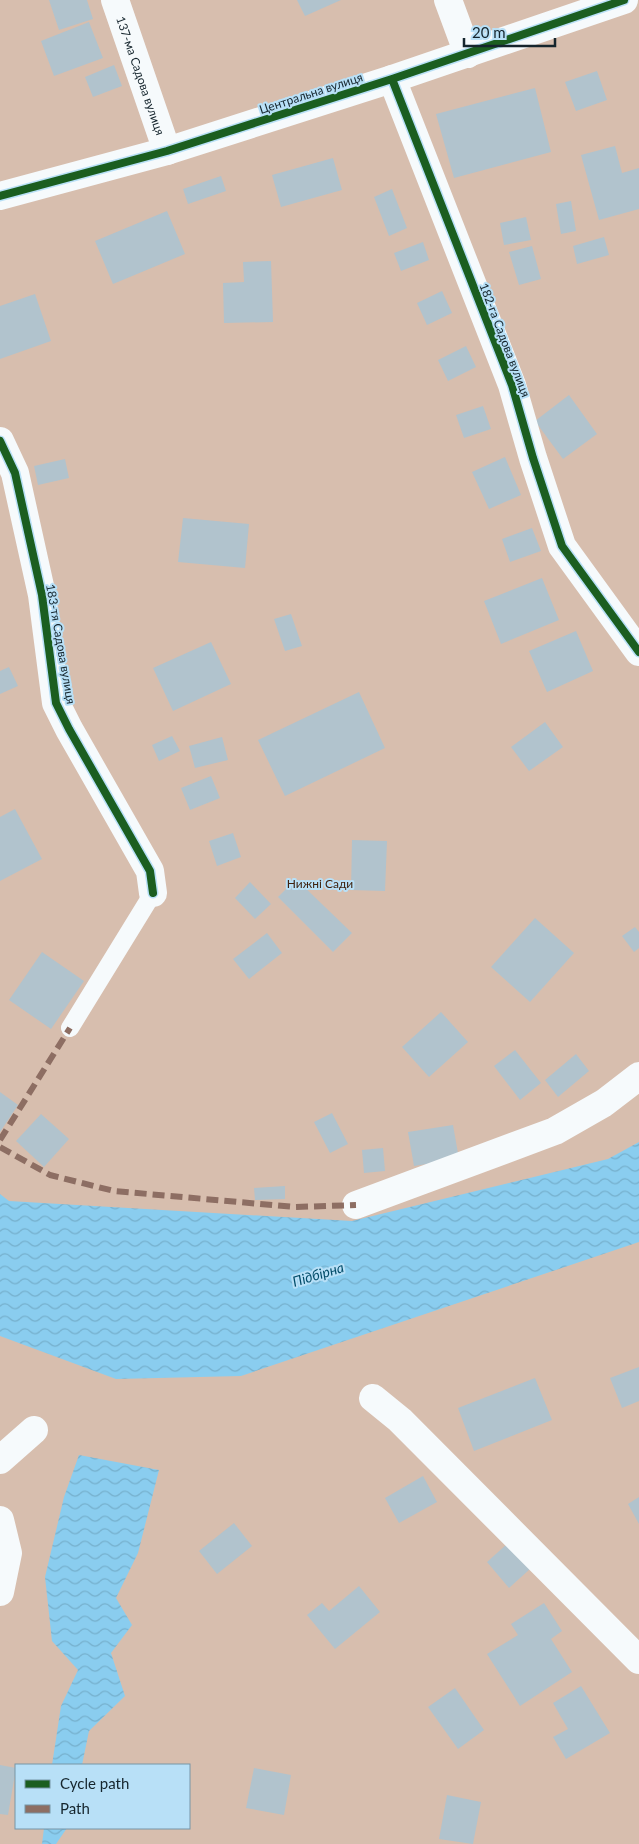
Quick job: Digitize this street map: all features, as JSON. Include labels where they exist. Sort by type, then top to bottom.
[{"type":"street","name":"137-ма Садова вулиця","points":[[115,0],[166,150]]},
{"type":"street","points":[[448,0],[468,54]]},
{"type":"street","name":"Центральна вулиця","points":[[0,196],[166,150],[392,79],[624,0]]},
{"type":"street","name":"182-га Садова вулиця","points":[[392,79],[512,385],[533,458],[562,546],[639,652]]},
{"type":"street","name":"183-тя Садова вулиця","points":[[0,441],[15,473],[40,586],[56,702],[69,729],[150,871],[153,892]]},
{"type":"street","points":[[356,1205],[556,1131],[604,1103],[639,1076]]},
{"type":"street","points":[[373,1398],[400,1420],[639,1660]]},
{"type":"street","points":[[0,1460],[34,1430]]},
{"type":"street","points":[[0,1520],[8,1553],[0,1592]]},
{"type":"lane","name":"183-тя Садова вулиця","points":[[70,1028],[153,892]]},
{"type":"green space","name":"Нижні Сади","points":[[0,0],[639,0],[639,1844],[0,1844]]},
{"type":"water","name":"Підбірна","points":[[639,1142],[639,1242],[241,1376],[116,1379],[0,1336],[0,1194],[9,1201],[352,1221],[608,1159]]},
{"type":"water","points":[[79,1455],[159,1470],[138,1553],[116,1598],[132,1625],[111,1653],[125,1696],[89,1731],[82,1764],[52,1764],[61,1706],[78,1670],[52,1641],[45,1577],[64,1497]]},
{"type":"water","points":[[44,1829],[66,1829],[56,1844],[42,1844]]},
{"type":"building","points":[[49,0],[87,0],[93,19],[59,30]]},
{"type":"building","points":[[297,0],[341,0],[305,16]]},
{"type":"building","points":[[89,22],[103,58],[54,76],[41,41]]},
{"type":"building","points":[[114,65],[122,86],[93,97],[85,77]]},
{"type":"building","points":[[597,71],[607,100],[576,111],[565,82]]},
{"type":"building","points":[[535,88],[551,152],[454,178],[436,114]]},
{"type":"building","points":[[615,146],[622,173],[639,168],[639,209],[599,220],[581,155]]},
{"type":"building","points":[[333,158],[342,190],[281,207],[272,175]]},
{"type":"building","points":[[221,176],[226,191],[188,204],[183,189]]},
{"type":"building","points":[[392,189],[407,228],[389,236],[374,197]]},
{"type":"building","points":[[571,201],[576,231],[561,234],[556,204]]},
{"type":"building","points":[[167,211],[185,254],[113,284],[95,241]]},
{"type":"building","points":[[526,217],[531,240],[504,245],[500,223]]},
{"type":"building","points":[[604,237],[609,255],[577,264],[573,246]]},
{"type":"building","points":[[423,242],[429,260],[401,271],[394,253]]},
{"type":"building","points":[[532,246],[541,279],[519,285],[509,252]]},
{"type":"building","points":[[271,261],[273,322],[224,323],[223,283],[244,282],[243,262]]},
{"type":"building","points":[[442,291],[452,313],[427,325],[417,303]]},
{"type":"building","points":[[35,294],[51,341],[0,359],[0,306]]},
{"type":"building","points":[[466,346],[476,367],[448,381],[438,360]]},
{"type":"building","points":[[569,395],[597,434],[563,459],[535,421]]},
{"type":"building","points":[[483,406],[491,429],[464,438],[456,415]]},
{"type":"building","points":[[505,457],[521,495],[489,509],[472,472]]},
{"type":"building","points":[[65,459],[69,478],[38,485],[34,466]]},
{"type":"building","points":[[183,518],[249,524],[245,568],[178,562]]},
{"type":"building","points":[[532,528],[541,551],[510,562],[502,539]]},
{"type":"building","points":[[542,578],[559,620],[501,644],[484,601]]},
{"type":"building","points":[[291,614],[302,646],[285,651],[274,619]]},
{"type":"building","points":[[576,631],[593,671],[547,692],[529,651]]},
{"type":"building","points":[[211,642],[231,684],[173,711],[153,668]]},
{"type":"building","points":[[9,667],[18,686],[0,694],[0,671]]},
{"type":"building","points":[[359,692],[385,748],[285,796],[258,740]]},
{"type":"building","points":[[545,722],[563,747],[529,771],[511,747]]},
{"type":"building","points":[[172,736],[180,751],[159,761],[152,745]]},
{"type":"building","points":[[222,737],[228,760],[195,768],[189,746]]},
{"type":"building","points":[[211,776],[220,798],[190,810],[181,788]]},
{"type":"building","points":[[15,809],[42,859],[0,881],[0,817]]},
{"type":"building","points":[[233,833],[241,857],[217,866],[209,841]]},
{"type":"building","points":[[352,840],[387,841],[385,891],[351,890]]},
{"type":"building","points":[[296,879],[352,933],[333,952],[278,897]]},
{"type":"building","points":[[250,882],[271,904],[255,919],[235,898]]},
{"type":"building","points":[[535,918],[574,953],[530,1002],[491,967]]},
{"type":"building","points":[[635,927],[639,932],[639,948],[634,952],[622,936]]},
{"type":"building","points":[[267,933],[282,953],[249,979],[233,959]]},
{"type":"building","points":[[42,952],[84,981],[51,1029],[9,1000]]},
{"type":"building","points":[[441,1012],[468,1042],[429,1077],[402,1047]]},
{"type":"building","points":[[515,1050],[541,1083],[520,1100],[494,1066]]},
{"type":"building","points":[[576,1054],[589,1071],[558,1097],[545,1080]]},
{"type":"building","points":[[0,1092],[18,1105],[0,1132]]},
{"type":"building","points":[[332,1113],[348,1144],[330,1153],[314,1122]]},
{"type":"building","points":[[41,1114],[69,1139],[44,1167],[16,1141]]},
{"type":"building","points":[[453,1125],[459,1159],[414,1166],[408,1132]]},
{"type":"building","points":[[383,1148],[385,1171],[364,1173],[362,1150]]},
{"type":"building","points":[[285,1186],[285,1199],[255,1200],[254,1188]]},
{"type":"building","points":[[639,1367],[639,1401],[622,1408],[610,1378]]},
{"type":"building","points":[[535,1378],[552,1420],[474,1451],[458,1408]]},
{"type":"building","points":[[423,1476],[437,1502],[399,1523],[385,1498]]},
{"type":"building","points":[[639,1497],[639,1524],[628,1504]]},
{"type":"building","points":[[234,1523],[252,1546],[217,1574],[199,1551]]},
{"type":"building","points":[[507,1544],[530,1569],[509,1588],[487,1562]]},
{"type":"building","points":[[359,1586],[380,1612],[335,1649],[307,1615],[322,1603],[329,1611]]},
{"type":"building","points":[[544,1603],[562,1631],[551,1639],[572,1672],[520,1706],[487,1654],[518,1635],[511,1624]]},
{"type":"building","points":[[581,1686],[610,1733],[566,1759],[553,1737],[568,1729],[553,1703]]},
{"type":"building","points":[[455,1688],[484,1730],[458,1749],[428,1707]]},
{"type":"building","points":[[0,1765],[15,1768],[15,1774],[8,1815],[0,1814]]},
{"type":"building","points":[[254,1768],[291,1775],[284,1815],[246,1808]]},
{"type":"building","points":[[447,1795],[481,1802],[473,1844],[439,1839]]},
{"type":"marked path","points":[[0,1140],[70,1028]]},
{"type":"marked path","points":[[0,1147],[50,1175],[114,1191],[295,1207],[356,1205]]},
{"type":"cycle path","points":[[0,196],[167,151],[392,79],[624,0]]},
{"type":"cycle path","points":[[392,79],[512,385],[533,458],[562,546],[639,652]]},
{"type":"cycle path","points":[[0,441],[15,473],[42,595],[56,703],[150,871],[153,893]]}]
